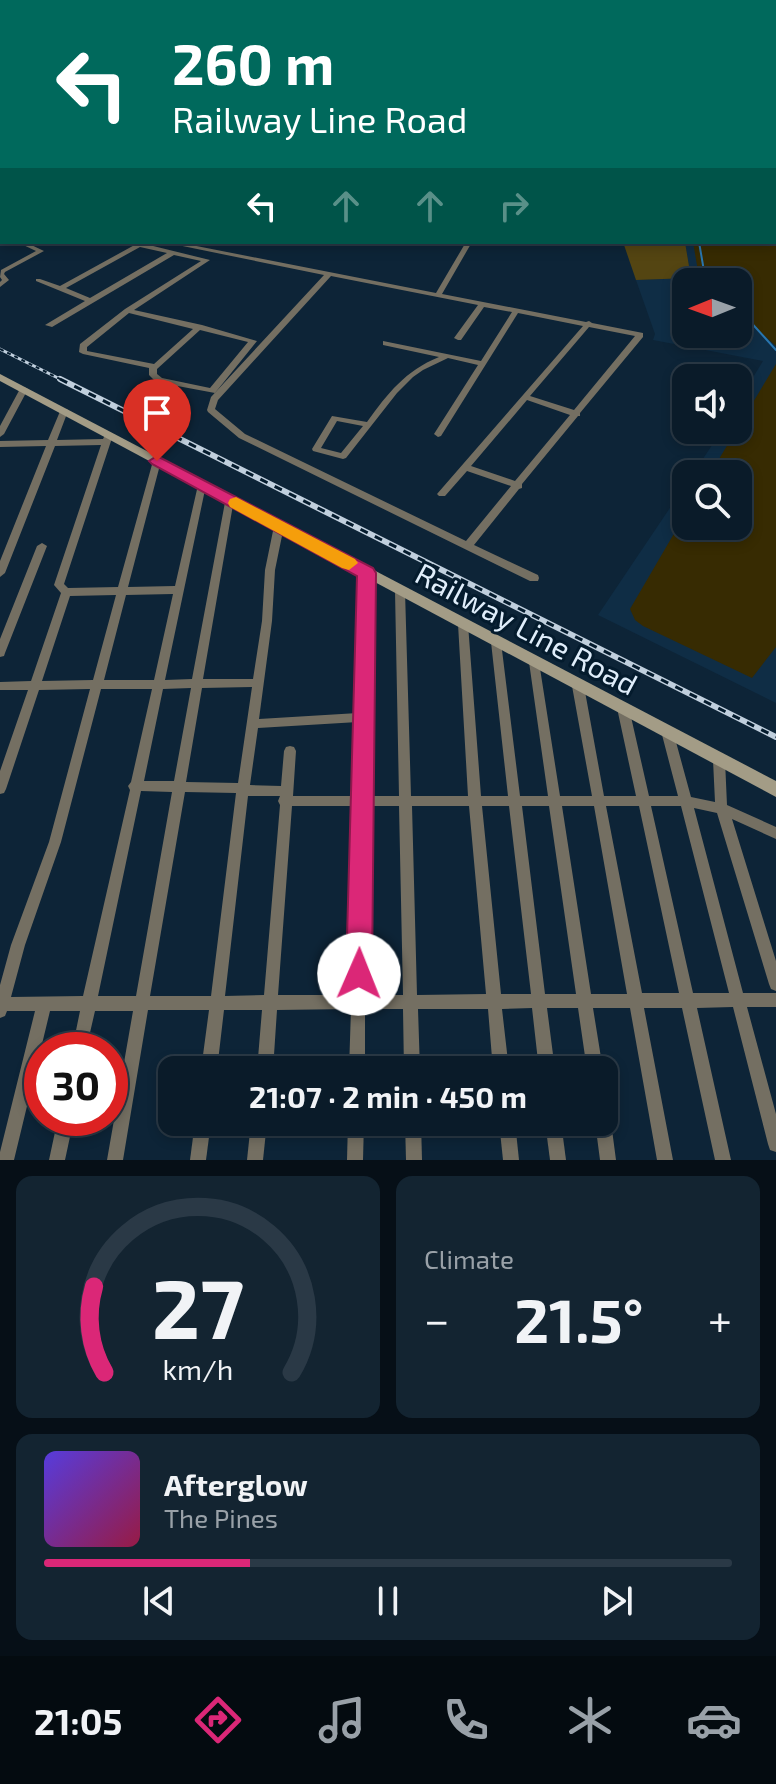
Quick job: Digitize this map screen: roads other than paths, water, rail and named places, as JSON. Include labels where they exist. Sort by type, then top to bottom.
[{"type":"street","points":[[202,0],[232,0]]},
{"type":"street","points":[[0,285],[6,280],[1,273],[41,251],[25,244]]},
{"type":"street","points":[[61,288],[142,244],[207,260],[128,311],[82,349],[90,354],[153,367],[160,365],[199,327]]},
{"type":"street","points":[[176,244],[640,335],[467,546]]},
{"type":"street","points":[[439,294],[468,244]]},
{"type":"street","points":[[49,325],[174,252]]},
{"type":"street","points":[[0,259],[15,264]]},
{"type":"street","points":[[329,274],[214,399],[211,410],[242,436],[534,578]]},
{"type":"street","points":[[38,280],[92,301]]},
{"type":"street","points":[[458,338],[483,303]]},
{"type":"street","points":[[438,434],[517,310]]},
{"type":"street","points":[[128,311],[253,341],[213,390],[159,380],[154,377],[153,367]]},
{"type":"street","points":[[442,494],[589,323]]},
{"type":"street","points":[[386,343],[484,364]]},
{"type":"street","points":[[369,425],[336,418],[316,449],[343,456],[369,425],[404,378],[423,365],[447,356]]},
{"type":"street","name":"Railway Line Road","points":[[1,379],[64,411],[108,439],[157,461],[776,789]]},
{"type":"street","points":[[0,434],[24,389]]},
{"type":"street","points":[[525,397],[577,414]]},
{"type":"street","points":[[0,573],[64,411]]},
{"type":"street","points":[[0,444],[108,439],[59,585],[66,592],[178,590]]},
{"type":"street","points":[[157,461],[125,591],[55,842],[18,945],[1,1006],[776,1000]]},
{"type":"street","points":[[467,468],[519,486]]},
{"type":"street","points":[[83,1032],[134,786],[202,485]]},
{"type":"street","points":[[115,1160],[229,499]]},
{"type":"street","points":[[210,1056],[267,621],[270,570],[279,526]]},
{"type":"street","points":[[0,653],[42,546]]},
{"type":"street","points":[[357,1056],[367,573]]},
{"type":"street","points":[[400,591],[412,1056]]},
{"type":"street","points":[[0,789],[66,592]]},
{"type":"street","points":[[463,624],[475,801],[500,1056]]},
{"type":"street","points":[[496,642],[545,1056]]},
{"type":"street","points":[[534,662],[593,1056]]},
{"type":"street","points":[[0,686],[257,683]]},
{"type":"street","points":[[578,686],[665,1160]]},
{"type":"street","points":[[623,708],[723,1160]]},
{"type":"street","points":[[252,724],[364,717]]},
{"type":"street","points":[[667,731],[776,1144]]},
{"type":"street","points":[[266,1056],[284,796],[290,751]]},
{"type":"street","points":[[719,760],[723,809],[776,984]]},
{"type":"street","points":[[134,786],[243,789],[284,796],[362,801],[684,801],[723,809],[776,833]]},
{"type":"street","points":[[6,1160],[44,1004]]},
{"type":"street","points":[[57,1160],[62,1136]]},
{"type":"street","points":[[198,1160],[201,1136]]},
{"type":"street","points":[[255,1160],[258,1136]]},
{"type":"street","points":[[355,1160],[356,1136]]},
{"type":"street","points":[[413,1136],[414,1160]]},
{"type":"street","points":[[508,1136],[511,1160]]},
{"type":"street","points":[[555,1136],[558,1160]]},
{"type":"street","points":[[605,1136],[608,1160]]},
{"type":"waterway","points":[[699,244],[703,268]]},
{"type":"waterway","points":[[752,323],[776,350]]},
{"type":"railway","points":[[0,349],[776,737]]}]
